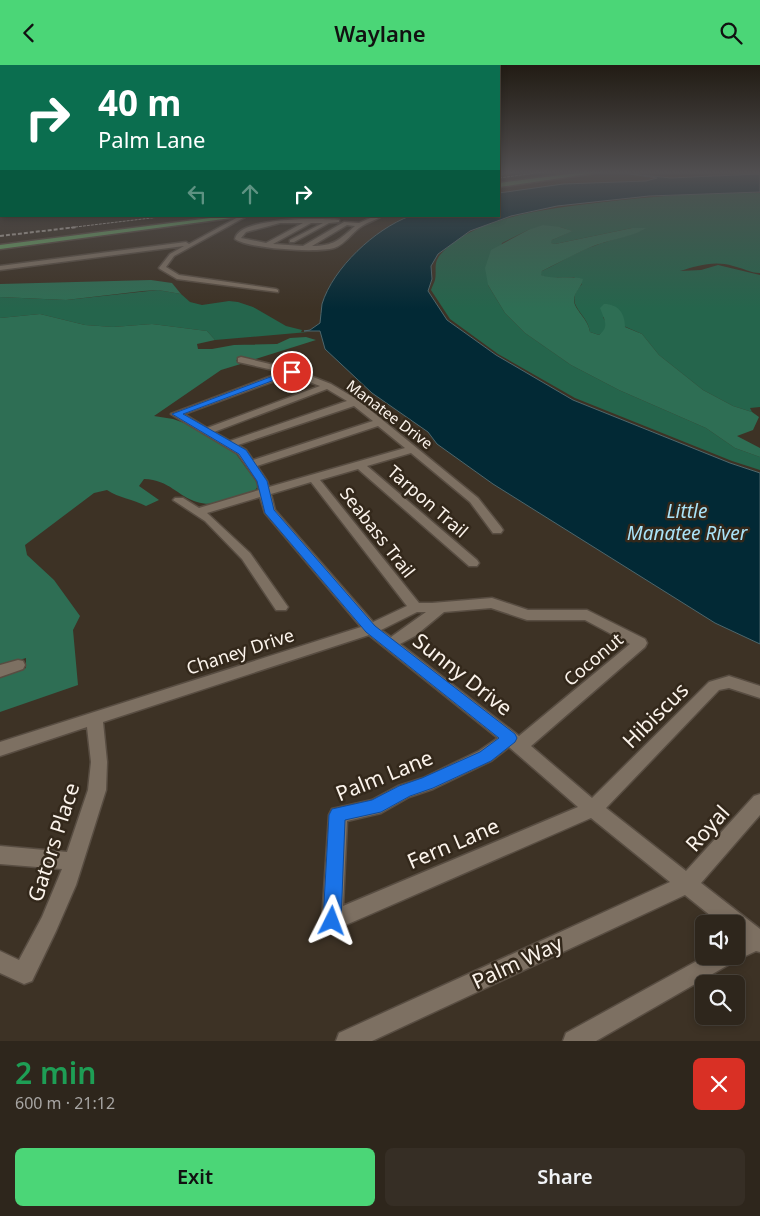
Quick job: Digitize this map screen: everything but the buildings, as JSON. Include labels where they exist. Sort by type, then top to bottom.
[{"type":"main road","points":[[0,243],[206,218]]},
{"type":"main road","points":[[0,247],[238,218]]},
{"type":"street","points":[[241,218],[172,255],[162,268],[178,277],[276,291]]},
{"type":"street","points":[[245,218],[253,219]]},
{"type":"street","points":[[285,245],[327,223],[343,218]]},
{"type":"street","points":[[304,247],[359,218]]},
{"type":"street","points":[[327,223],[294,220],[276,222],[244,231],[238,236],[238,240],[268,245],[331,247],[360,225],[377,218]]},
{"type":"street","points":[[265,233],[294,220]]},
{"type":"street","points":[[268,245],[310,221]]},
{"type":"street","points":[[337,221],[360,225]]},
{"type":"street","points":[[250,243],[256,237]]},
{"type":"street","points":[[0,268],[195,243]]},
{"type":"street","name":"Manatee Drive","points":[[241,360],[292,372],[328,386],[355,402],[474,500],[497,530]]},
{"type":"street","name":"Sunny Drive","points":[[292,372],[176,414],[242,452],[262,481],[269,511],[371,629],[514,742],[593,809],[758,941]]},
{"type":"street","points":[[208,431],[328,386]]},
{"type":"street","points":[[231,444],[355,402]]},
{"type":"street","points":[[251,464],[381,422]]},
{"type":"street","points":[[197,512],[413,449]]},
{"type":"street","name":"Tarpon Trail","points":[[360,465],[473,563]]},
{"type":"street","name":"Seabass Trail","points":[[313,478],[415,607]]},
{"type":"street","points":[[179,500],[209,519],[246,556],[281,607]]},
{"type":"street","name":"Chaney Drive","points":[[0,749],[94,717],[371,629],[415,607],[440,608],[492,603]]},
{"type":"street","name":"Coconut","points":[[492,603],[527,615],[587,615],[640,643],[514,742]]},
{"type":"street","points":[[390,644],[410,632],[440,608]]},
{"type":"street","points":[[0,671],[18,665]]},
{"type":"street","name":"Hibiscus","points":[[593,809],[714,686],[729,682],[760,692]]},
{"type":"street","name":"Gators Place","points":[[0,962],[24,973],[66,885],[96,791],[99,762],[94,717]]},
{"type":"street","name":"Palm Lane","points":[[332,921],[338,815],[375,807],[404,791],[435,780],[514,742]]},
{"type":"street","name":"Royal","points":[[687,884],[760,801]]},
{"type":"street","name":"Fern Lane","points":[[332,921],[593,809]]},
{"type":"street","points":[[0,855],[73,861]]},
{"type":"street","name":"Palm Way","points":[[347,1040],[687,884]]},
{"type":"street","points":[[745,947],[758,941]]},
{"type":"street","points":[[574,1041],[710,965]]},
{"type":"green space","points":[[511,218],[760,218],[760,273],[726,264],[706,264],[680,271],[701,270],[718,265],[760,275],[760,407],[750,408],[752,412],[733,406],[703,390],[659,355],[642,334],[603,317],[607,324],[605,331],[599,335],[590,332],[585,319],[577,308],[574,298],[582,284],[574,277],[549,278],[540,275],[542,271],[581,251],[633,234],[645,228],[632,228],[555,244],[550,243],[552,240],[572,231],[560,227],[528,230],[502,243],[488,285],[505,313],[525,333],[571,365],[619,390],[706,428],[735,448],[760,457],[760,470],[732,461],[575,398],[498,354],[450,319],[431,290],[435,280],[437,261],[440,255],[455,241],[494,222]]},
{"type":"green space","points":[[543,225],[573,231],[552,240],[551,243],[555,244],[632,228],[646,228],[635,234],[591,247],[542,271],[541,275],[583,279],[574,300],[590,332],[599,335],[604,329],[605,323],[600,308],[604,304],[617,308],[624,317],[625,327],[642,334],[659,355],[703,390],[759,417],[753,430],[737,436],[760,448],[760,457],[735,448],[706,428],[619,390],[571,365],[525,333],[505,313],[488,285],[485,268],[491,250],[528,230]]},
{"type":"green space","points":[[151,280],[172,283],[181,294],[158,290],[66,300],[0,297],[0,284]]},
{"type":"green space","points":[[158,290],[181,294],[190,302],[202,305],[229,301],[238,302],[253,307],[286,326],[302,330],[301,332],[308,332],[215,340],[207,331],[152,324],[113,327],[85,325],[40,314],[0,318],[0,297],[66,300]]},
{"type":"green space","points":[[40,314],[85,325],[113,327],[152,324],[207,331],[215,340],[197,344],[198,349],[212,349],[234,345],[277,344],[290,338],[306,337],[316,340],[252,360],[240,357],[236,361],[244,363],[221,370],[154,416],[173,419],[193,426],[234,451],[257,483],[258,486],[254,492],[211,504],[197,502],[167,485],[144,479],[139,486],[159,500],[146,506],[107,490],[94,493],[25,545],[27,555],[54,580],[80,616],[73,630],[78,685],[0,712],[0,676],[26,668],[26,658],[0,666],[0,318]]},
{"type":"water","name":"Little Manatee River","points":[[407,218],[507,218],[470,231],[438,254],[431,266],[432,279],[428,291],[447,320],[496,355],[573,400],[730,463],[760,473],[760,644],[715,623],[493,484],[437,444],[428,432],[372,393],[325,349],[320,331],[304,331],[310,330],[320,323],[322,304],[335,277],[345,264],[370,240]]},
{"type":"railway","points":[[67,228],[155,218]]},
{"type":"railway","points":[[0,236],[77,227]]},
{"type":"route","points":[[292,372],[176,414],[214,434],[242,452],[262,481],[269,511],[298,547],[371,629],[510,738],[485,756],[451,773],[404,791],[375,807],[338,815],[332,921]]}]
